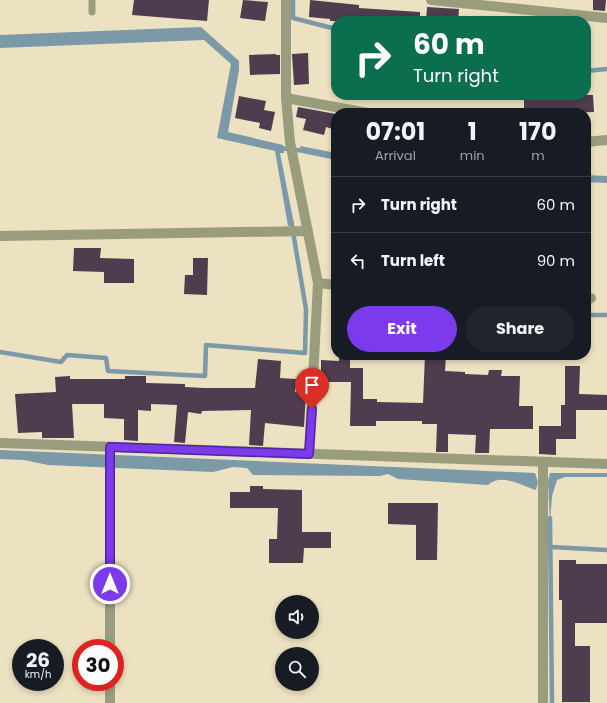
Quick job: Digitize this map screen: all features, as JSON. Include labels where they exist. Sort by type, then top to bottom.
[{"type":"street","points":[[286,0],[286,98],[290,142],[304,232],[318,283],[309,454]]},
{"type":"street","points":[[431,0],[587,16]]},
{"type":"street","points":[[591,16],[607,18]]},
{"type":"street","points":[[286,98],[341,108]]},
{"type":"street","points":[[591,142],[607,140]]},
{"type":"street","points":[[0,236],[304,232]]},
{"type":"street","points":[[318,283],[331,284]]},
{"type":"street","points":[[0,443],[309,454],[543,466],[607,464]]},
{"type":"street","points":[[110,447],[110,639]]},
{"type":"street","points":[[543,466],[543,703]]},
{"type":"street","points":[[110,691],[110,703]]},
{"type":"lane","points":[[92,0],[92,12]]},
{"type":"water","points":[[201,27],[239,61],[239,70],[228,132],[283,145],[284,153],[280,153],[294,224],[288,226],[275,151],[217,138],[231,64],[204,40],[0,48],[0,35]]},
{"type":"water","points":[[300,146],[331,152],[331,159],[302,153]]},
{"type":"water","points":[[591,175],[607,176],[607,183],[591,182]]},
{"type":"water","points":[[0,450],[535,473],[538,482],[536,490],[505,480],[499,480],[488,485],[398,479],[388,474],[380,476],[253,475],[247,468],[233,467],[213,472],[48,465],[24,460],[0,459]]},
{"type":"water","points":[[550,473],[607,473],[607,477],[565,477],[557,480],[552,496],[550,523],[548,481]]},
{"type":"building","points":[[134,0],[209,0],[207,21],[132,15]]},
{"type":"building","points":[[243,0],[268,2],[265,21],[240,18]]},
{"type":"building","points":[[310,0],[359,5],[359,8],[420,12],[420,16],[331,16],[331,21],[330,19],[309,17]]},
{"type":"building","points":[[593,0],[606,0],[605,11],[593,10]]},
{"type":"building","points":[[427,7],[459,9],[458,16],[426,16]]},
{"type":"building","points":[[308,53],[309,84],[294,85],[292,54]]},
{"type":"building","points":[[249,55],[280,55],[280,74],[250,75]]},
{"type":"building","points":[[591,95],[593,95],[594,112],[591,112],[591,108],[524,108],[524,100],[591,100]]},
{"type":"building","points":[[239,96],[266,101],[264,110],[275,112],[271,131],[259,128],[260,123],[235,118]]},
{"type":"building","points":[[298,107],[331,113],[331,128],[326,127],[324,135],[303,130],[306,119],[296,117]]},
{"type":"building","points":[[74,248],[101,248],[100,258],[134,259],[134,283],[104,283],[104,272],[73,271]]},
{"type":"building","points":[[193,258],[208,258],[207,295],[184,294],[185,275],[193,275]]},
{"type":"building","points":[[258,359],[281,361],[280,378],[296,379],[295,392],[306,393],[304,427],[265,423],[263,446],[249,445],[251,410],[202,411],[201,414],[188,412],[185,443],[174,442],[177,405],[151,404],[151,411],[138,410],[138,441],[124,440],[124,419],[104,418],[104,404],[72,404],[74,438],[42,438],[42,432],[18,433],[15,394],[56,392],[55,377],[70,376],[70,379],[125,379],[125,376],[146,376],[146,383],[185,384],[185,387],[204,388],[255,388]]},
{"type":"building","points":[[321,360],[350,360],[350,368],[363,368],[363,399],[377,399],[377,402],[423,403],[425,360],[446,360],[445,371],[488,375],[489,370],[502,370],[501,376],[520,376],[519,406],[533,406],[533,429],[490,429],[489,453],[475,453],[476,435],[448,434],[448,452],[436,452],[437,424],[422,424],[422,421],[376,421],[376,426],[350,426],[351,382],[321,382]]},
{"type":"building","points":[[565,366],[580,366],[579,394],[607,395],[607,410],[576,410],[576,439],[556,439],[556,455],[539,454],[539,426],[561,426],[561,405],[565,405]]},
{"type":"building","points":[[250,486],[263,486],[263,489],[302,490],[302,532],[331,532],[331,548],[304,548],[303,563],[269,563],[269,539],[277,539],[278,508],[230,508],[230,492],[250,492]]},
{"type":"building","points":[[388,503],[438,503],[437,560],[416,560],[416,525],[388,524]]},
{"type":"building","points":[[559,560],[576,560],[576,564],[607,564],[607,623],[575,623],[575,646],[590,646],[590,702],[562,702],[562,600],[559,600]]},
{"type":"waterway","points":[[293,0],[293,18],[331,28]]},
{"type":"waterway","points":[[591,71],[607,69]]},
{"type":"waterway","points":[[278,148],[306,151]]},
{"type":"waterway","points":[[0,352],[61,362],[67,355],[106,358],[108,371],[205,376],[206,345],[305,353],[306,309],[291,220]]},
{"type":"waterway","points":[[591,315],[607,315]]},
{"type":"waterway","points":[[550,518],[552,703]]},
{"type":"waterway","points":[[551,547],[607,550]]},
{"type":"route","points":[[110,584],[110,447],[309,454],[312,409]]}]
